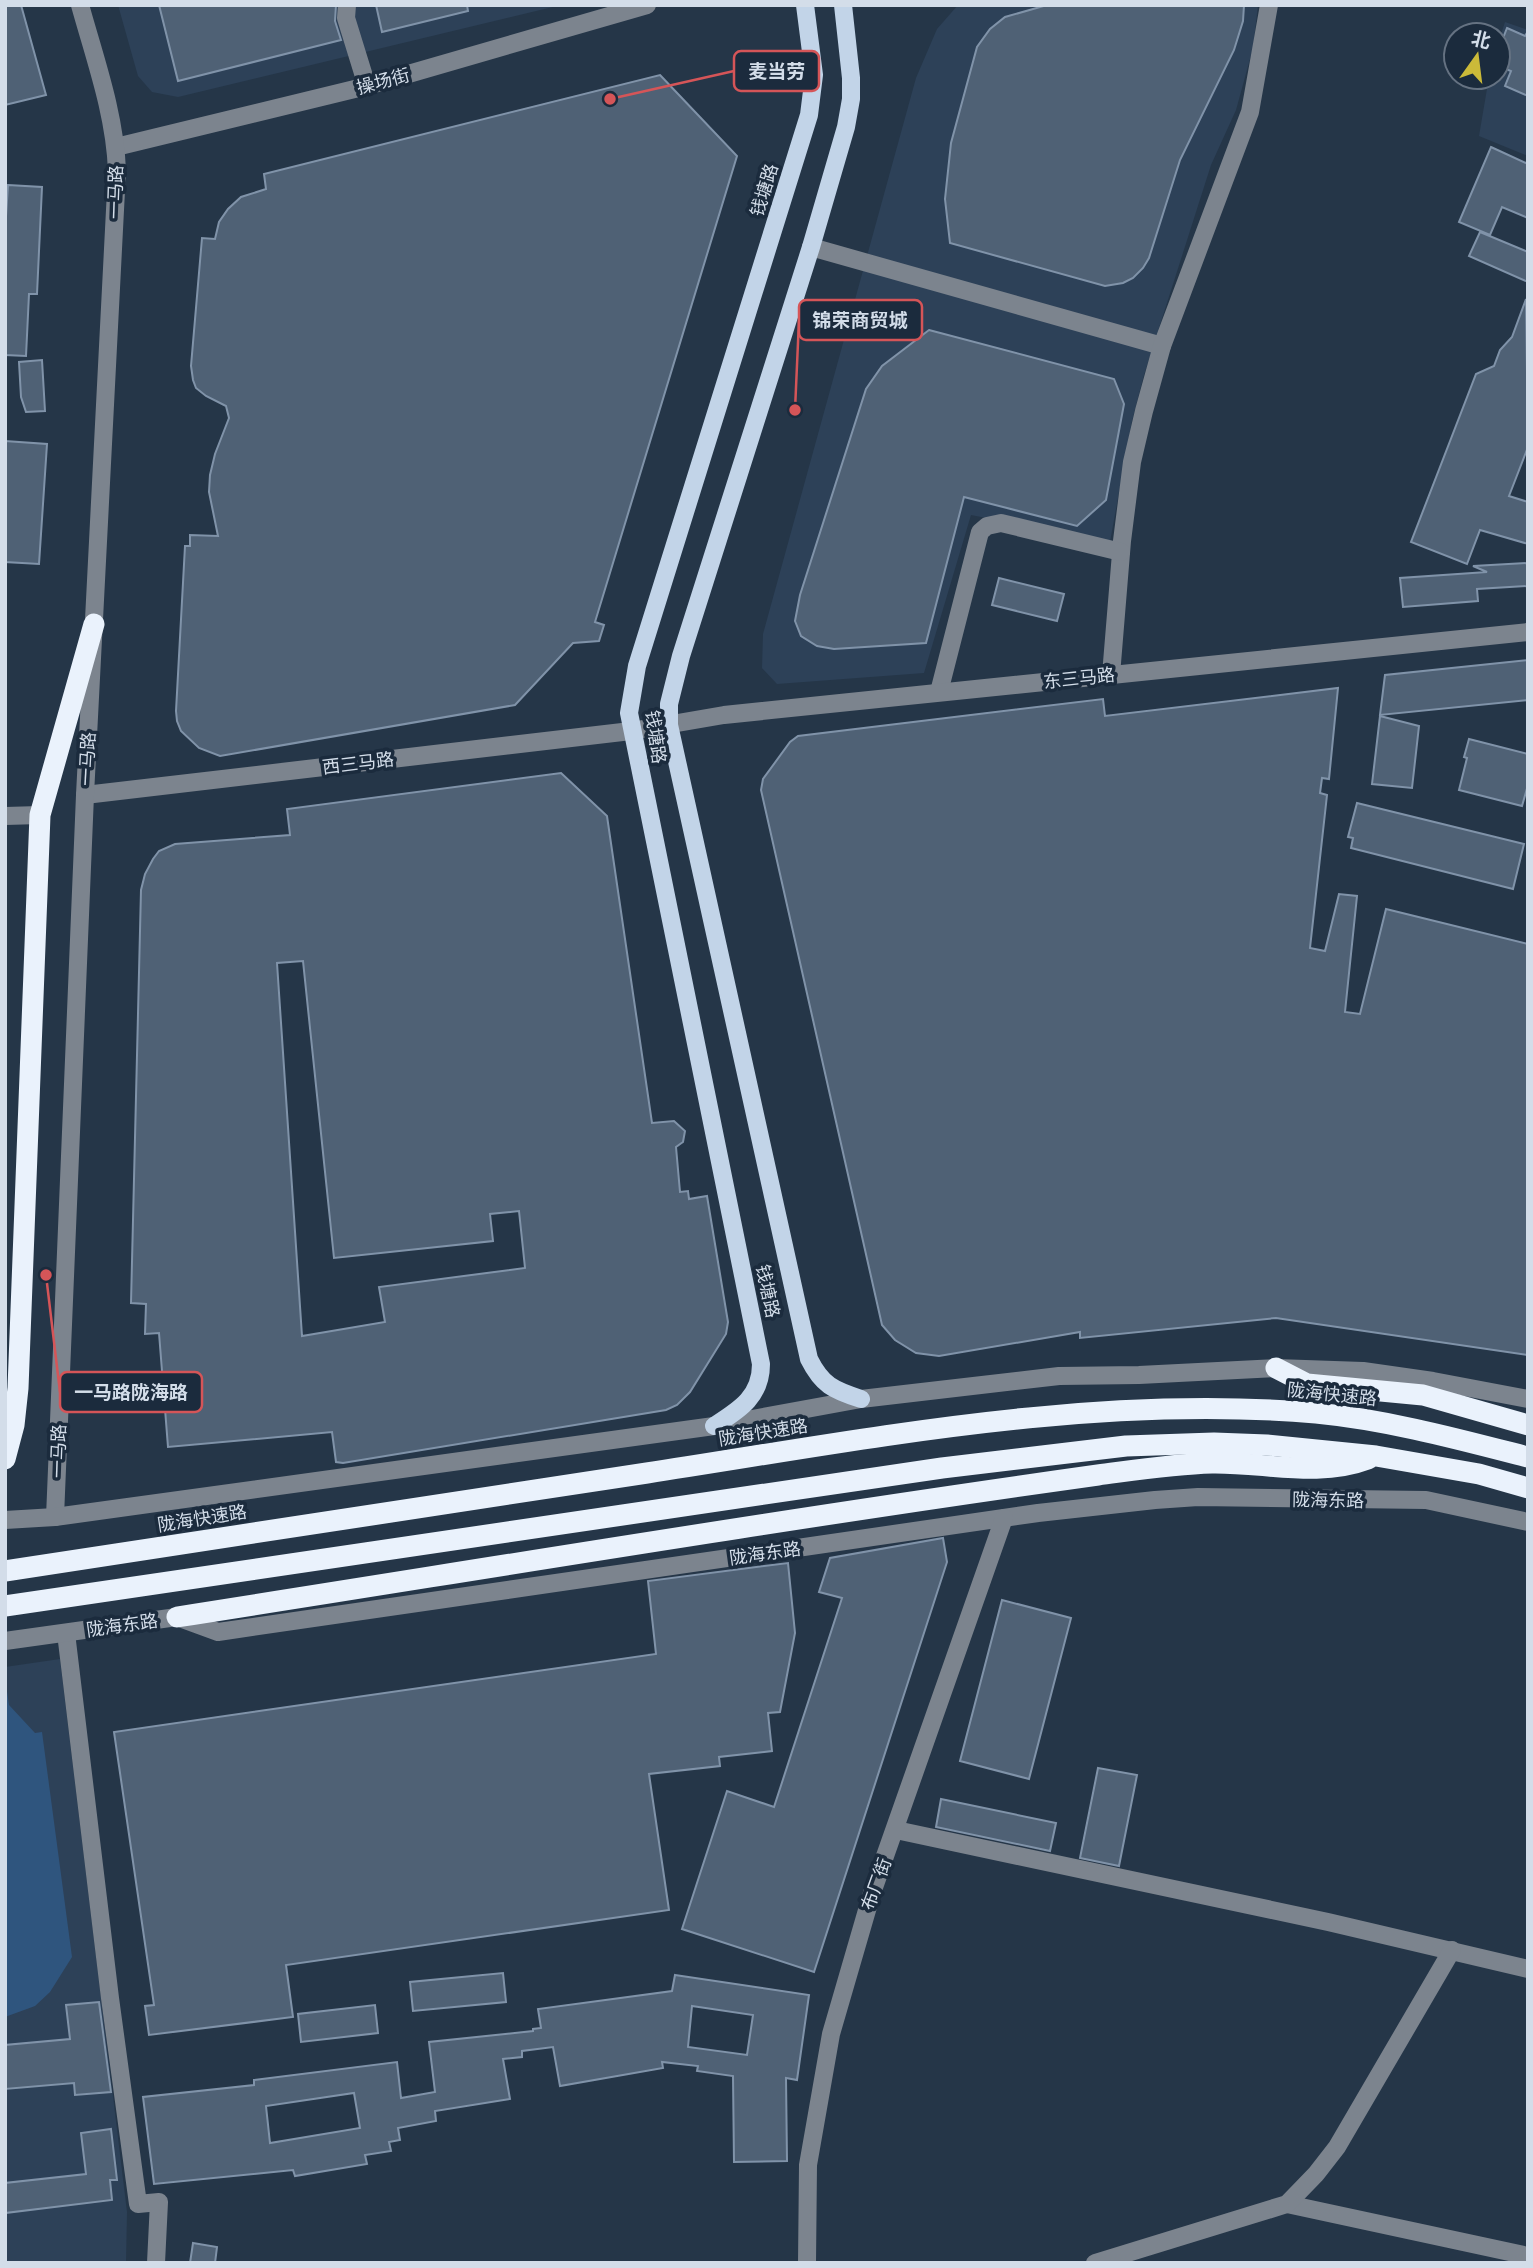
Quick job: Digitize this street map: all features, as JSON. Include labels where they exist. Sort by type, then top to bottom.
[{"type":"highway","points":[[5,1460],[14,1425],[18,1388],[40,815],[94,624]]},
{"type":"highway","points":[[1276,1367],[1307,1384],[1423,1395],[1528,1425]]},
{"type":"highway","name":"陇海快速路","points":[[5,1571],[848,1442],[995,1421],[1066,1414],[1188,1407],[1318,1414],[1404,1426],[1528,1457]]},
{"type":"highway","points":[[5,1606],[942,1468],[1126,1446],[1214,1443],[1267,1445],[1376,1456],[1479,1474],[1528,1488]]},
{"type":"highway","points":[[177,1617],[658,1541],[1163,1467],[1214,1463],[1297,1468],[1347,1467],[1376,1456]]},
{"type":"main road","name":"钱塘路","points":[[714,1426],[750,1399],[761,1378],[761,1364],[631,731],[630,704],[637,666],[809,115],[814,75],[805,5]]},
{"type":"main road","name":"钱塘路","points":[[843,5],[850,53],[851,99],[846,127],[811,247],[681,656],[669,704],[669,725],[809,1359],[828,1386],[861,1399]]},
{"type":"street","name":"一马路","points":[[55,1517],[85,795],[116,181],[116,148],[110,113],[80,5]]},
{"type":"street","points":[[347,5],[346,18],[367,86]]},
{"type":"street","name":"操场街","points":[[116,148],[367,86],[648,5]]},
{"type":"street","points":[[1111,675],[1121,552],[1132,462],[1163,346],[1250,112],[1269,5]]},
{"type":"street","points":[[811,247],[1163,346]]},
{"type":"street","points":[[939,692],[980,532],[988,526],[1001,523],[1121,552]]},
{"type":"street","name":"东三马路","points":[[631,731],[724,715],[1528,632]]},
{"type":"street","name":"西三马路","points":[[85,795],[631,731]]},
{"type":"street","points":[[5,816],[40,815]]},
{"type":"street","points":[[5,1520],[55,1517],[714,1426],[861,1399],[1059,1376],[1139,1375],[1276,1367],[1363,1371],[1528,1399]]},
{"type":"street","name":"陇海东路","points":[[5,1641],[177,1617],[218,1632],[1004,1518],[1142,1501],[1198,1497],[1426,1500],[1528,1522]]},
{"type":"street","name":"布厂街","points":[[807,2263],[808,2165],[819,2088],[845,1981],[872,1893],[1004,1518]]},
{"type":"street","points":[[66,1633],[108,1984],[138,2204],[159,2202],[156,2263]]},
{"type":"street","points":[[896,1830],[1452,1950],[1528,1969]]},
{"type":"street","points":[[1095,2263],[1287,2204],[1337,2147],[1452,1950]]},
{"type":"street","points":[[1287,2204],[1528,2256]]},
{"type":"shaded area","points":[[118,5],[561,5],[178,97],[152,92],[138,76]]},
{"type":"shaded area","points":[[958,5],[1258,5],[1253,48],[1236,110],[1211,165],[1144,375],[1132,421],[1110,542],[971,515],[924,673],[777,684],[762,668],[763,634],[916,78],[937,29]]},
{"type":"shaded area","points":[[1512,24],[1528,30],[1528,156],[1479,136],[1487,91],[1512,91]]},
{"type":"shaded area","points":[[60,1659],[127,2212],[126,2263],[5,2263],[5,1667]]},
{"type":"shaded area","points":[[5,1678],[9,1705],[35,1733],[42,1732],[72,1957],[50,1992],[35,2006],[5,2017]]},
{"type":"building","points":[[5,5],[21,5],[46,95],[5,105]]},
{"type":"building","points":[[159,5],[336,5],[335,21],[341,40],[178,81]]},
{"type":"building","points":[[376,5],[467,5],[468,11],[382,32]]},
{"type":"building","points":[[1047,5],[1244,5],[1243,21],[1234,50],[1180,160],[1149,258],[1133,278],[1123,283],[1105,286],[950,243],[945,199],[951,143],[977,47],[990,29],[1005,17]]},
{"type":"building","points":[[1512,30],[1525,36],[1528,31],[1528,96],[1512,89]]},
{"type":"building","points":[[660,75],[737,156],[595,622],[604,625],[599,641],[573,643],[515,705],[220,756],[199,748],[181,731],[176,711],[185,546],[190,546],[190,535],[218,536],[209,492],[210,475],[229,418],[226,406],[206,396],[196,388],[193,380],[191,366],[202,238],[215,239],[219,222],[241,197],[266,189],[264,174]]},
{"type":"building","points":[[1491,147],[1528,164],[1528,218],[1502,207],[1490,235],[1459,222]]},
{"type":"building","points":[[8,185],[42,187],[37,294],[29,294],[26,356],[5,355],[5,232]]},
{"type":"building","points":[[1480,232],[1528,252],[1528,282],[1469,256]]},
{"type":"building","points":[[1526,299],[1528,447],[1509,496],[1528,502],[1528,544],[1480,530],[1467,564],[1411,542],[1476,374],[1494,366],[1500,350],[1512,337]]},
{"type":"building","points":[[929,330],[1114,379],[1124,404],[1106,500],[1077,526],[964,497],[926,643],[834,649],[817,646],[801,636],[795,621],[800,595],[866,389],[882,366]]},
{"type":"building","points":[[42,360],[45,411],[26,412],[21,397],[19,362]]},
{"type":"building","points":[[5,441],[47,444],[39,564],[5,562]]},
{"type":"building","points":[[1528,563],[1528,586],[1477,589],[1478,601],[1403,607],[1400,578],[1487,572],[1473,566]]},
{"type":"building","points":[[999,578],[1064,594],[1057,621],[992,605]]},
{"type":"building","points":[[1528,660],[1528,700],[1380,715],[1385,675]]},
{"type":"building","points":[[1338,688],[1329,779],[1322,778],[1320,793],[1327,795],[1310,948],[1325,951],[1339,894],[1357,896],[1345,1012],[1360,1014],[1386,909],[1528,944],[1528,1355],[1276,1318],[1080,1338],[1080,1332],[939,1356],[916,1353],[895,1340],[882,1325],[761,790],[763,779],[790,742],[798,736],[1103,699],[1105,716]]},
{"type":"building","points":[[1380,716],[1419,726],[1412,788],[1372,784]]},
{"type":"building","points":[[1469,739],[1528,754],[1528,785],[1522,806],[1459,790]]},
{"type":"building","points":[[561,773],[607,816],[652,1123],[674,1121],[685,1131],[683,1142],[676,1147],[680,1192],[688,1191],[689,1199],[707,1196],[728,1322],[726,1334],[690,1392],[677,1405],[666,1410],[343,1463],[336,1462],[332,1432],[168,1447],[159,1333],[145,1334],[146,1304],[131,1303],[141,890],[145,874],[159,851],[175,844],[290,835],[287,809]],"holes":[[[303,961],[334,1258],[493,1241],[490,1214],[519,1211],[525,1268],[379,1287],[385,1322],[302,1336],[277,963]]]},
{"type":"building","points":[[1357,803],[1524,844],[1513,889],[1351,848],[1353,838],[1348,837]]},
{"type":"building","points":[[943,1538],[947,1562],[814,1972],[682,1929],[727,1791],[774,1807],[842,1598],[819,1592],[830,1558]]},
{"type":"building","points":[[788,1563],[795,1633],[780,1712],[768,1713],[772,1751],[719,1757],[720,1766],[649,1774],[669,1910],[286,1965],[293,2017],[149,2035],[145,2006],[154,2005],[114,1732],[656,1654],[648,1581]]},
{"type":"building","points":[[1002,1600],[1071,1618],[1029,1779],[960,1761]]},
{"type":"building","points":[[1098,1768],[1137,1775],[1119,1866],[1080,1858]]},
{"type":"building","points":[[941,1799],[1056,1823],[1050,1851],[936,1827]]},
{"type":"building","points":[[503,1973],[506,2002],[413,2011],[410,1982]]},
{"type":"building","points":[[675,1975],[809,1995],[797,2080],[786,2078],[787,2161],[734,2162],[733,2076],[697,2071],[698,2066],[662,2062],[663,2068],[560,2086],[553,2047],[522,2051],[522,2057],[503,2059],[510,2099],[435,2111],[436,2121],[398,2128],[400,2140],[389,2142],[391,2151],[365,2155],[367,2164],[295,2176],[293,2170],[154,2184],[143,2097],[254,2085],[254,2080],[397,2062],[401,2098],[435,2092],[429,2042],[533,2031],[541,2028],[538,2009],[672,1991]],"holes":[[[692,2006],[753,2015],[747,2055],[688,2047]],[[354,2093],[360,2128],[270,2143],[266,2106]]]},
{"type":"building","points":[[99,2002],[111,2092],[75,2095],[74,2083],[5,2089],[5,2045],[70,2039],[66,2005]]},
{"type":"building","points":[[375,2005],[378,2033],[301,2042],[298,2014]]},
{"type":"building","points":[[111,2129],[117,2180],[110,2180],[112,2200],[5,2213],[5,2183],[86,2174],[81,2133]]},
{"type":"building","points":[[193,2243],[217,2247],[215,2263],[190,2263]]},
{"type":"place","name":"麦当劳","points":[[610,99]]},
{"type":"place","name":"锦荣商贸城","points":[[795,410]]},
{"type":"place","name":"一马路陇海路","points":[[46,1275]]}]
